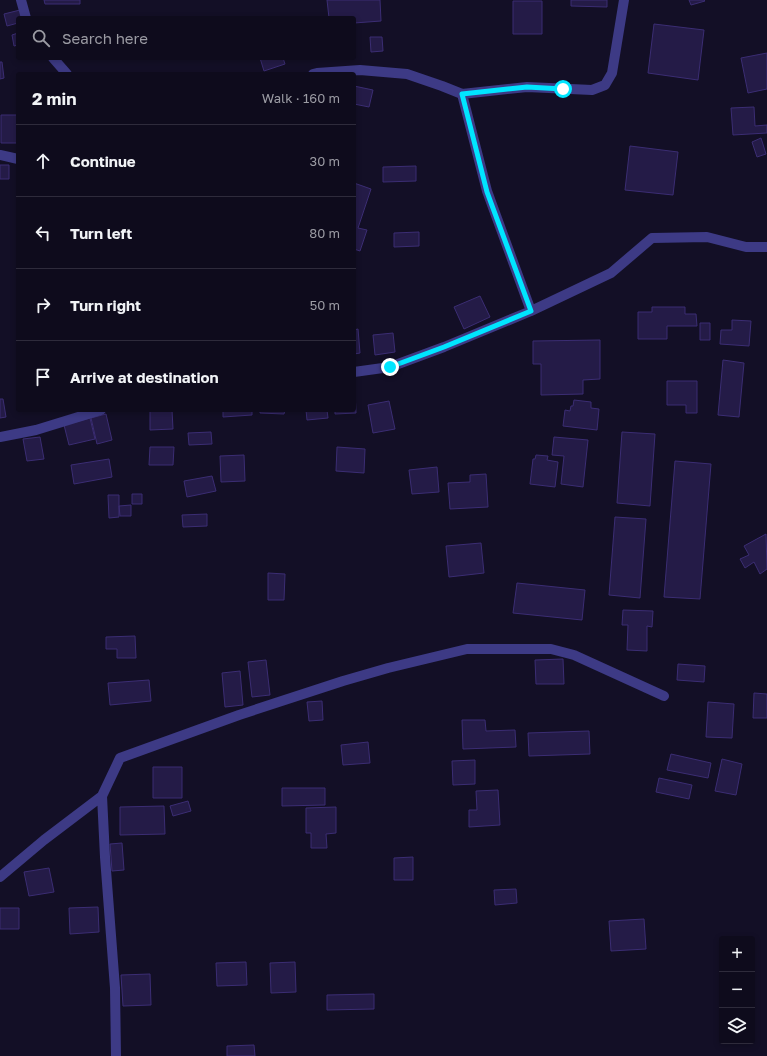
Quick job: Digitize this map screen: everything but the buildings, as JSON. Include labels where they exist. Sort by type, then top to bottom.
[{"type":"street","points":[[21,0],[25,16]]},
{"type":"street","points":[[331,72],[360,70],[407,74],[462,94],[527,87],[592,90],[605,85],[612,73],[624,0]]},
{"type":"street","points":[[55,60],[65,72]]},
{"type":"street","points":[[462,94],[487,192],[531,311]]},
{"type":"street","points":[[0,155],[16,159]]},
{"type":"street","points":[[356,372],[390,367],[444,347],[531,311],[611,273],[652,238],[707,237],[746,247],[767,247]]},
{"type":"street","points":[[0,437],[36,430],[94,412]]},
{"type":"street","points":[[0,877],[44,840],[102,796],[120,758],[239,715],[343,680],[467,649],[551,649],[574,655],[664,696]]},
{"type":"street","points":[[102,796],[115,988],[116,1056]]},
{"type":"route","points":[[390,367],[444,347],[531,311],[487,192],[462,94],[527,87],[563,89]]}]
